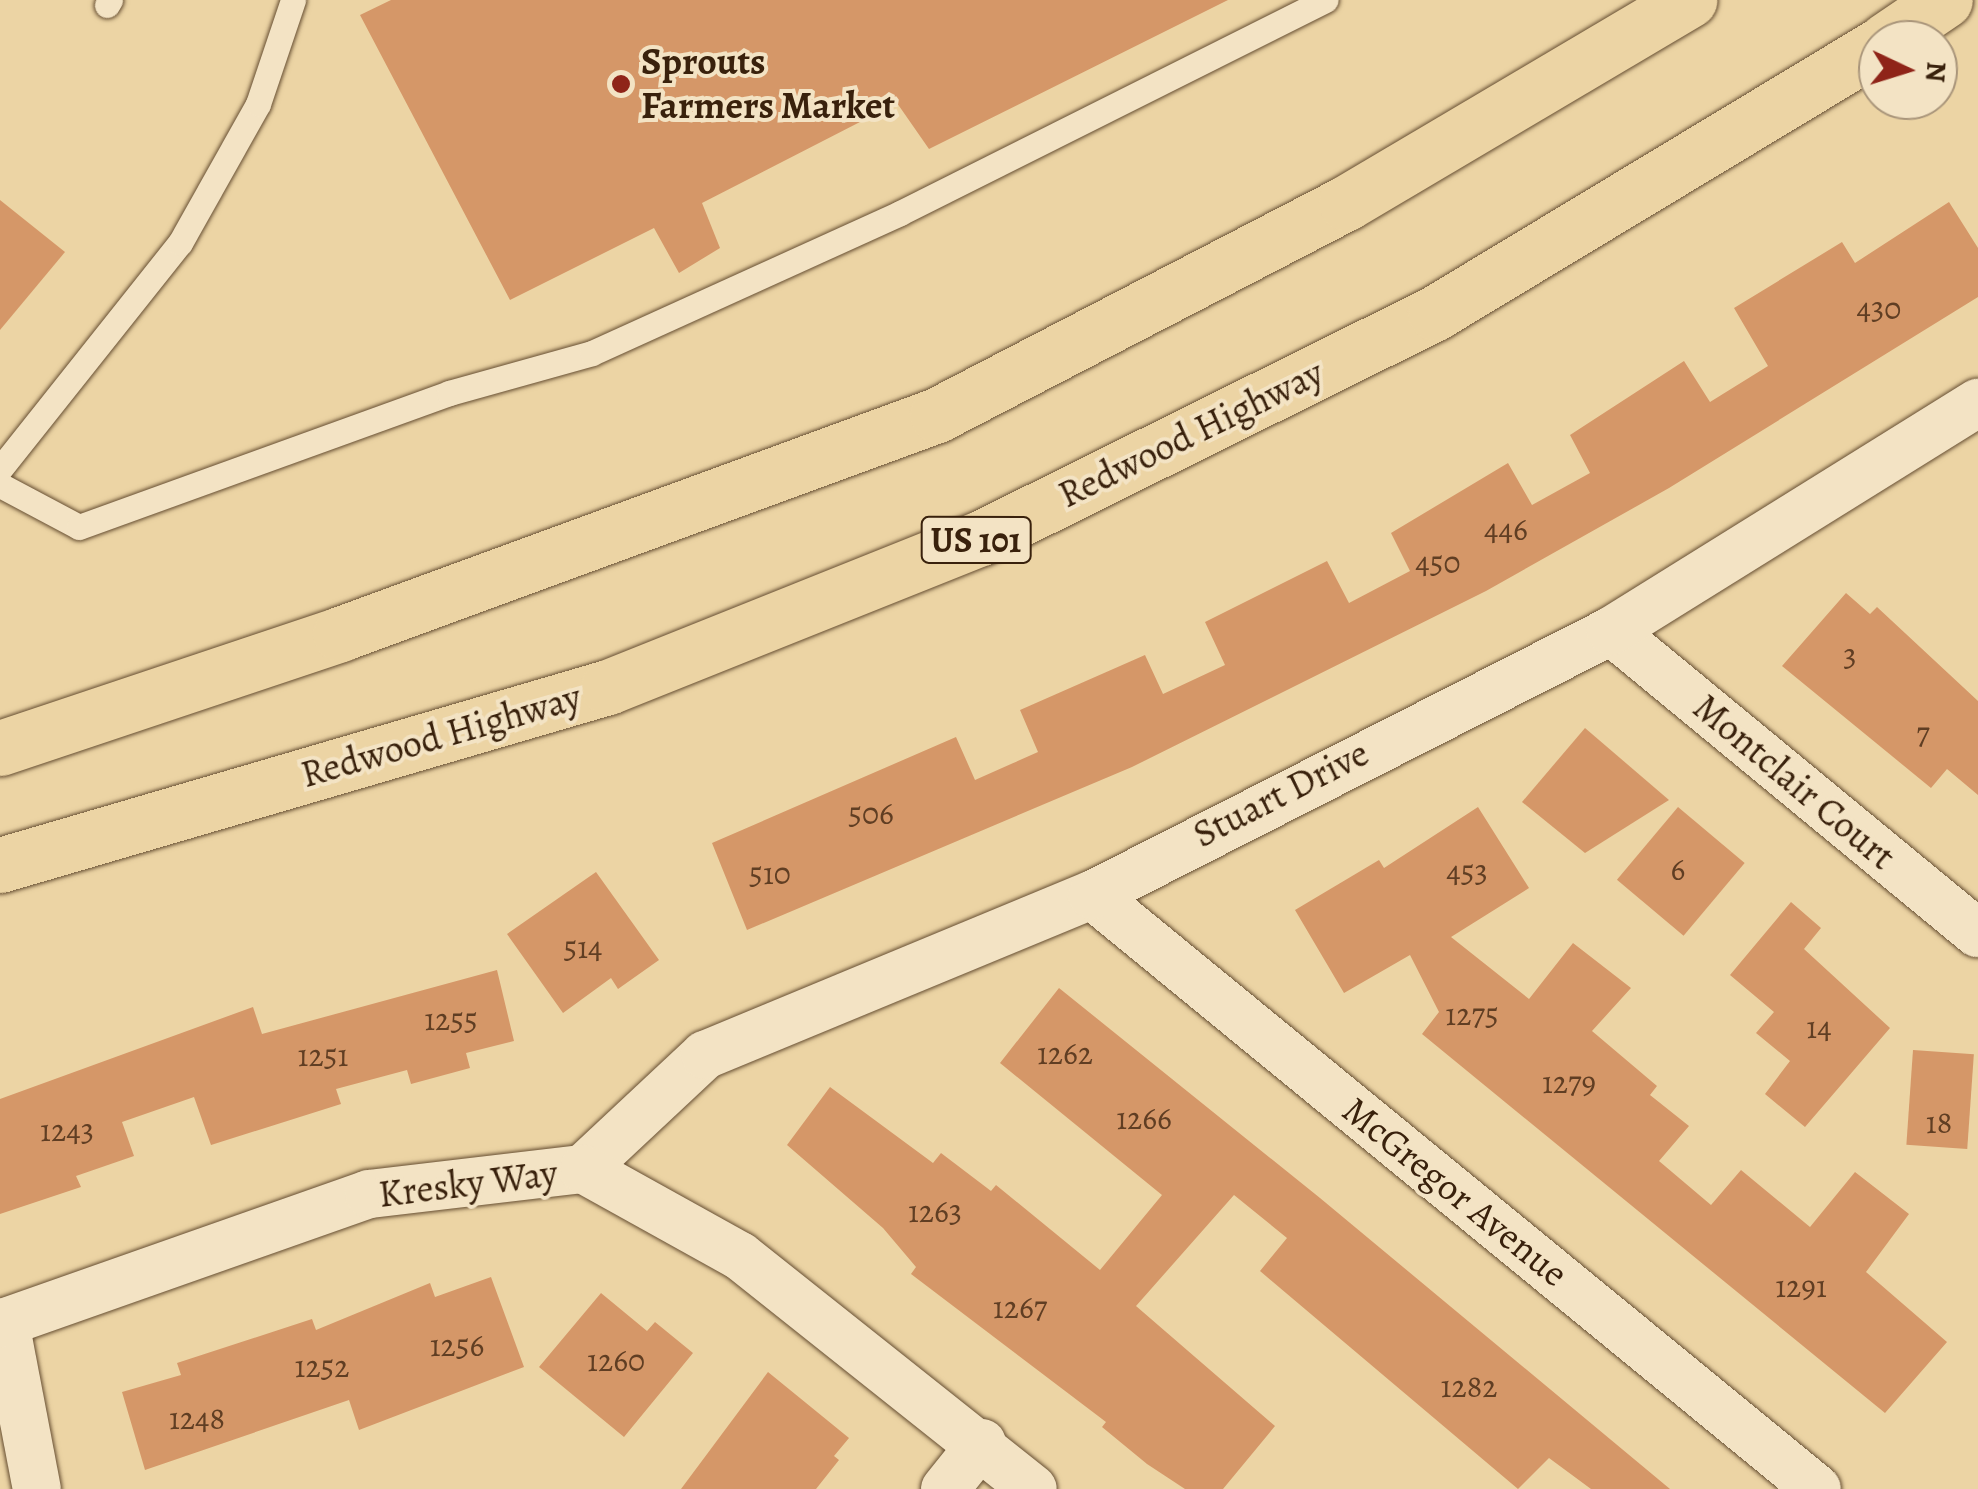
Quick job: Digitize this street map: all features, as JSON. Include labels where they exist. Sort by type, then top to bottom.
[{"type":"highway","points":[[0,748],[340,634],[937,414],[1346,204],[1689,0]]},
{"type":"highway","points":[[1916,20],[1945,0]]},
{"type":"highway","name":"Redwood Highway","points":[[0,865],[608,687],[981,538],[1434,313],[1858,58]]},
{"type":"street","name":"Stuart Drive","points":[[583,1169],[705,1054],[1092,895],[1611,631],[1978,404]]},
{"type":"street","name":"Montclair Court","points":[[1611,631],[1978,933]]},
{"type":"street","name":"McGregor Avenue","points":[[1092,895],[1817,1489]]},
{"type":"street","name":"Kresky Way","points":[[3,1323],[370,1194],[583,1169],[740,1256],[982,1443],[1033,1489]]},
{"type":"street","points":[[3,1323],[37,1489]]},
{"type":"street","points":[[945,1489],[982,1443]]},
{"type":"lane","points":[[0,469],[180,243],[258,104],[293,0]]},
{"type":"lane","points":[[0,485],[79,527],[449,393],[592,353],[900,213],[1326,0]]},
{"type":"building","points":[[391,0],[1228,0],[929,149],[897,103],[702,203],[720,248],[679,273],[654,228],[510,300],[360,15]]},
{"type":"building","points":[[0,200],[65,252],[0,330]]},
{"type":"building","points":[[1949,202],[1978,248],[1978,297],[1669,488],[1486,591],[1132,767],[747,930],[712,843],[956,737],[975,780],[1038,752],[1020,710],[1145,655],[1163,694],[1225,665],[1205,622],[1327,561],[1349,603],[1410,571],[1391,533],[1508,463],[1532,505],[1590,473],[1570,435],[1684,361],[1710,402],[1768,366],[1734,308],[1842,242],[1855,263]]},
{"type":"building","points":[[1846,593],[1870,614],[1877,607],[1978,701],[1978,795],[1947,769],[1931,788],[1782,666]]},
{"type":"building","points":[[1585,728],[1669,800],[1585,853],[1522,802]]},
{"type":"building","points":[[1478,807],[1529,888],[1451,937],[1529,999],[1573,943],[1631,988],[1592,1031],[1657,1086],[1650,1095],[1689,1126],[1659,1161],[1711,1205],[1741,1170],[1810,1227],[1855,1172],[1909,1214],[1866,1272],[1947,1342],[1885,1413],[1422,1034],[1439,1012],[1410,955],[1344,993],[1295,910],[1379,860],[1384,868]]},
{"type":"building","points":[[1678,807],[1745,863],[1684,936],[1617,880]]},
{"type":"building","points":[[596,872],[659,960],[618,989],[611,978],[563,1013],[507,934]]},
{"type":"building","points":[[1791,902],[1821,928],[1804,949],[1890,1028],[1805,1127],[1765,1094],[1790,1061],[1756,1033],[1774,1012],[1730,975]]},
{"type":"building","points":[[497,970],[514,1041],[466,1053],[470,1068],[411,1084],[407,1070],[336,1089],[341,1104],[211,1145],[194,1097],[122,1122],[134,1156],[76,1176],[81,1187],[0,1214],[0,1099],[253,1007],[262,1034]]},
{"type":"building","points":[[1059,988],[1320,1198],[1670,1489],[1591,1489],[1549,1458],[1518,1489],[1260,1271],[1287,1238],[1234,1195],[1136,1306],[1275,1426],[1223,1489],[1185,1489],[1147,1464],[1102,1427],[1106,1422],[911,1274],[916,1267],[883,1228],[787,1145],[830,1087],[933,1163],[941,1153],[991,1191],[996,1185],[1100,1270],[1162,1195],[1000,1063]]},
{"type":"building","points":[[1913,1050],[1974,1054],[1967,1149],[1906,1145]]},
{"type":"building","points":[[491,1277],[524,1367],[359,1430],[349,1400],[145,1470],[122,1392],[181,1375],[177,1363],[312,1319],[316,1330],[430,1283],[435,1297]]},
{"type":"building","points":[[601,1293],[647,1331],[655,1322],[693,1353],[624,1437],[539,1367]]},
{"type":"building","points":[[768,1372],[849,1438],[834,1456],[839,1460],[816,1489],[681,1489]]},
{"type":"place","name":"Sprouts Farmers Market","points":[[621,84]]}]
